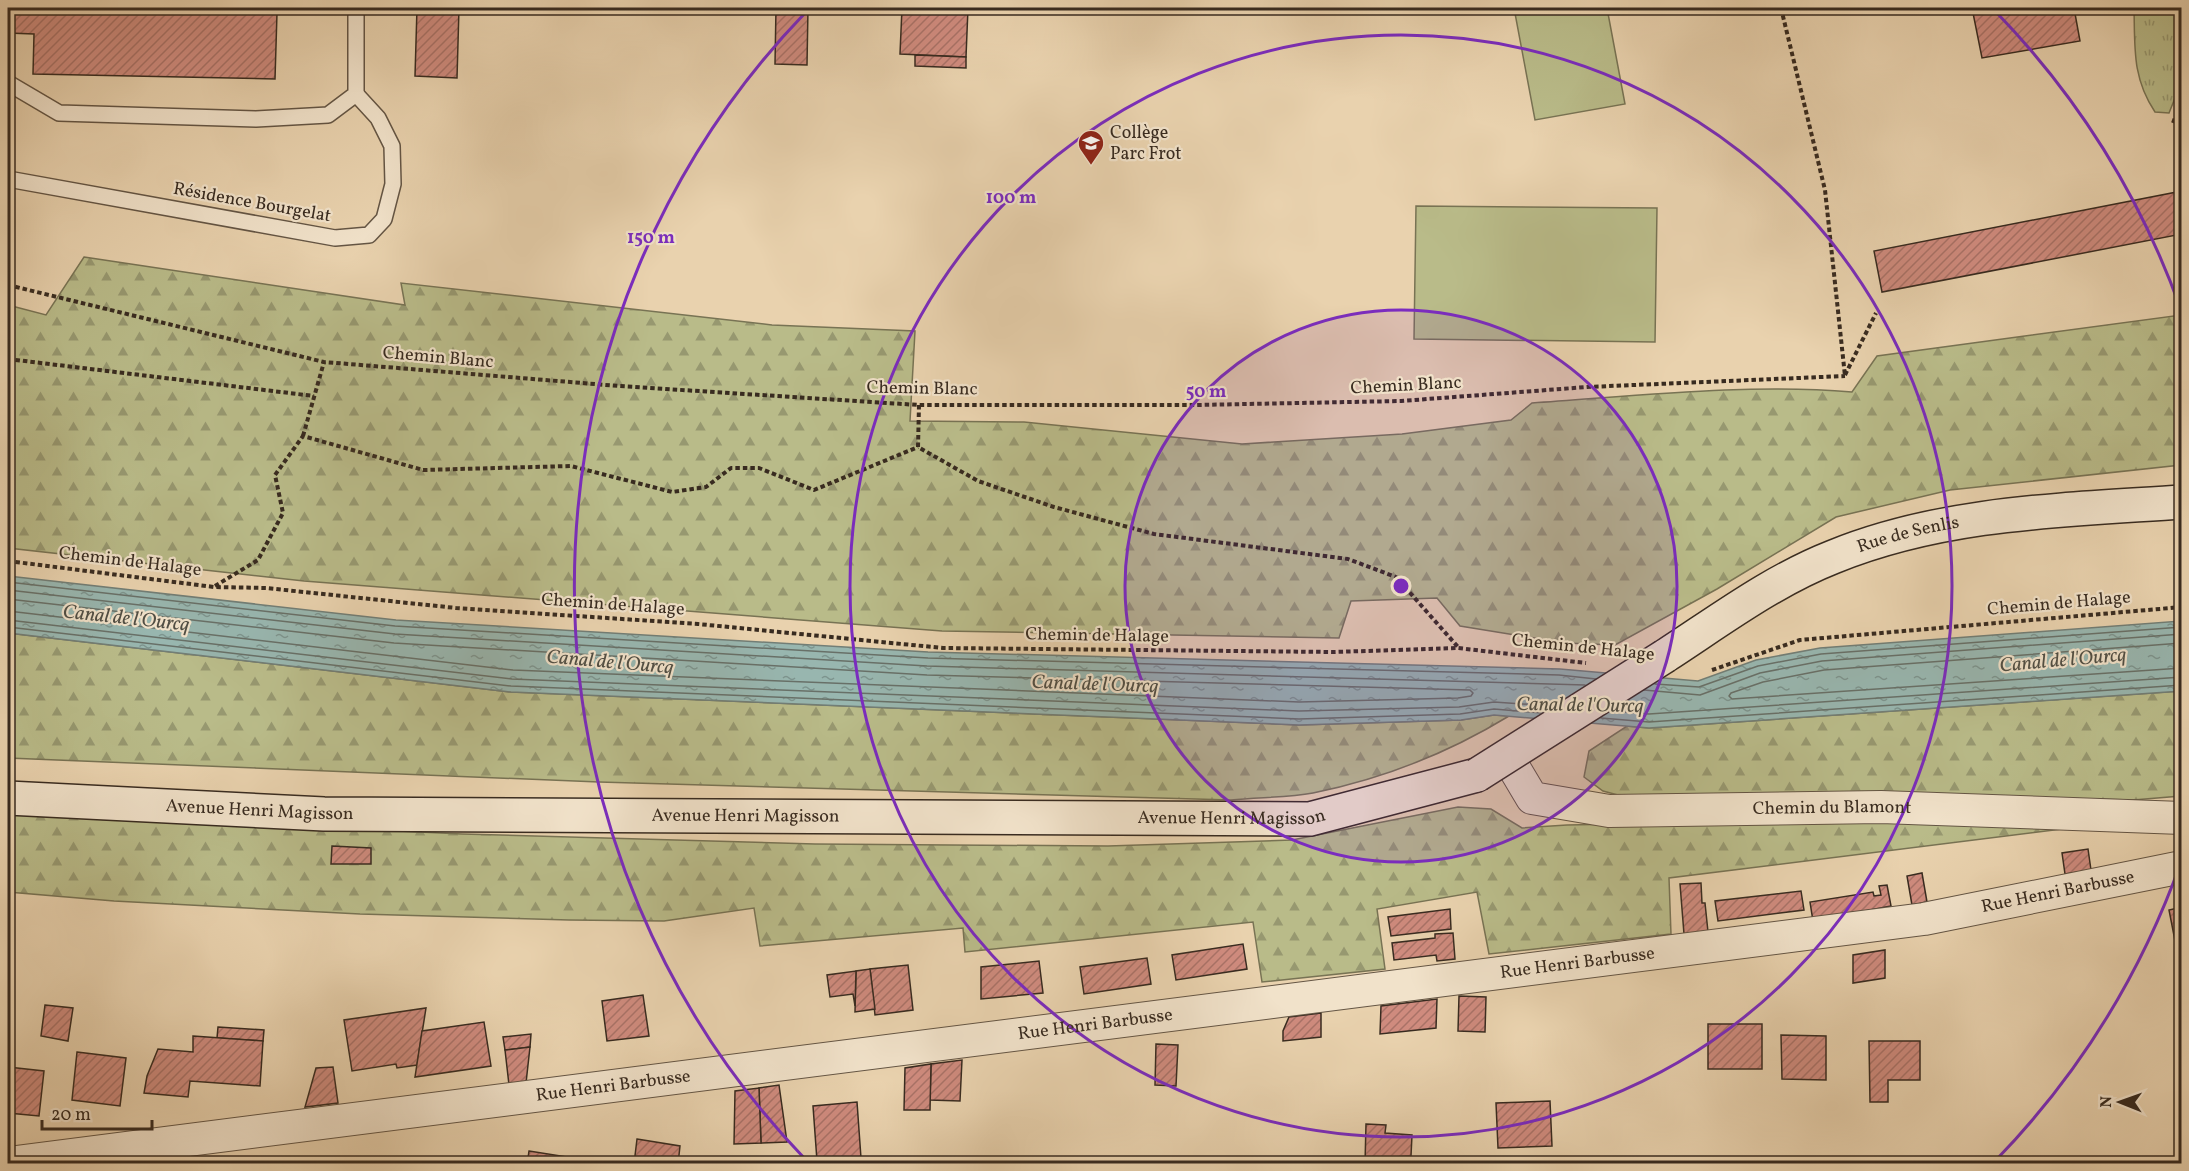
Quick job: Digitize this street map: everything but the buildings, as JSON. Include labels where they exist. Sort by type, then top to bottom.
[{"type":"main road","name":"Rue de Senlis","points":[[1507,756],[1790,576],[1834,556],[1917,530],[1991,516],[2181,502]]},
{"type":"main road","name":"Avenue Henri Magisson","points":[[8,798],[324,814],[1311,819],[1477,775],[1507,756]]},
{"type":"street","name":"Chemin du Blamont","points":[[1507,756],[1532,798],[1609,811],[1881,807],[2181,818]]},
{"type":"street","name":"Rue Henri Barbusse","points":[[8,1163],[142,1155],[1912,921],[2181,867]]},
{"type":"lane","points":[[8,82],[59,113],[256,119],[328,115],[356,94],[356,8]]},
{"type":"lane","name":"Résidence Bourgelat","points":[[8,179],[336,238],[369,235],[384,219],[393,184],[392,146],[378,118],[356,94]]},
{"type":"path","points":[[1781,8],[1825,190],[1845,376]]},
{"type":"path","points":[[2173,123],[2181,100]]},
{"type":"path","name":"Chemin Blanc","points":[[8,285],[324,362],[619,386],[919,405],[1196,405],[1390,401],[1587,387],[1845,376]]},
{"type":"path","points":[[1845,376],[1876,313]]},
{"type":"path","points":[[8,359],[314,396]]},
{"type":"path","points":[[214,586],[258,560],[283,513],[275,475],[303,436],[324,362]]},
{"type":"path","points":[[918,447],[919,405]]},
{"type":"path","points":[[303,436],[423,470],[571,466],[672,492],[706,487],[731,468],[759,468],[814,490],[918,447]]},
{"type":"path","points":[[918,447],[978,481],[1054,507],[1154,534],[1347,559],[1396,576],[1458,648]]},
{"type":"path","name":"Chemin de Halage","points":[[8,561],[214,586],[266,588],[456,608],[698,624],[943,648],[1334,652],[1458,648],[1587,663]]},
{"type":"path","name":"Chemin de Halage","points":[[1709,672],[1800,640],[2181,607]]},
{"type":"green space","points":[[1514,8],[1607,8],[1625,104],[1535,120]]},
{"type":"green space","points":[[2134,8],[2181,8],[2181,83],[2169,113],[2155,112],[2142,87],[2136,62]]},
{"type":"green space","points":[[1416,206],[1657,208],[1655,342],[1414,339]]},
{"type":"green space","points":[[84,257],[405,305],[401,283],[772,325],[915,331],[910,421],[1024,422],[1242,444],[1402,434],[1511,420],[1532,403],[1733,390],[1852,392],[1877,356],[2181,315],[2181,465],[1950,490],[1836,517],[1717,589],[1615,645],[1565,643],[1460,626],[1437,598],[1351,601],[1339,638],[942,631],[304,581],[8,548],[8,305],[46,315]]},
{"type":"green space","points":[[8,633],[511,692],[1299,725],[1461,720],[1494,715],[1509,716],[1415,763],[1364,780],[1303,795],[1231,800],[599,782],[8,758]]},
{"type":"green space","points":[[2181,691],[2181,796],[2133,800],[1845,793],[1629,798],[1603,791],[1584,777],[1589,751],[1627,726],[1649,728]]},
{"type":"green space","points":[[1458,807],[1491,809],[1522,828],[1567,825],[1864,819],[2094,825],[1669,878],[1671,934],[1489,954],[1477,892],[1377,909],[1385,969],[1262,982],[1253,922],[965,952],[963,928],[760,946],[754,908],[664,921],[569,920],[360,914],[114,901],[8,892],[8,818],[10,813],[462,834],[815,844],[1108,846],[1292,840]]},
{"type":"water","name":"Canal de l'Ourcq","points":[[8,576],[396,620],[928,652],[1560,669],[1698,681],[1756,660],[1820,648],[2181,621],[2182,691],[1649,728],[1494,715],[1461,720],[1299,725],[511,692],[8,633]]},
{"type":"place","name":"Collège Parc Frot","points":[[1091,166]]}]
